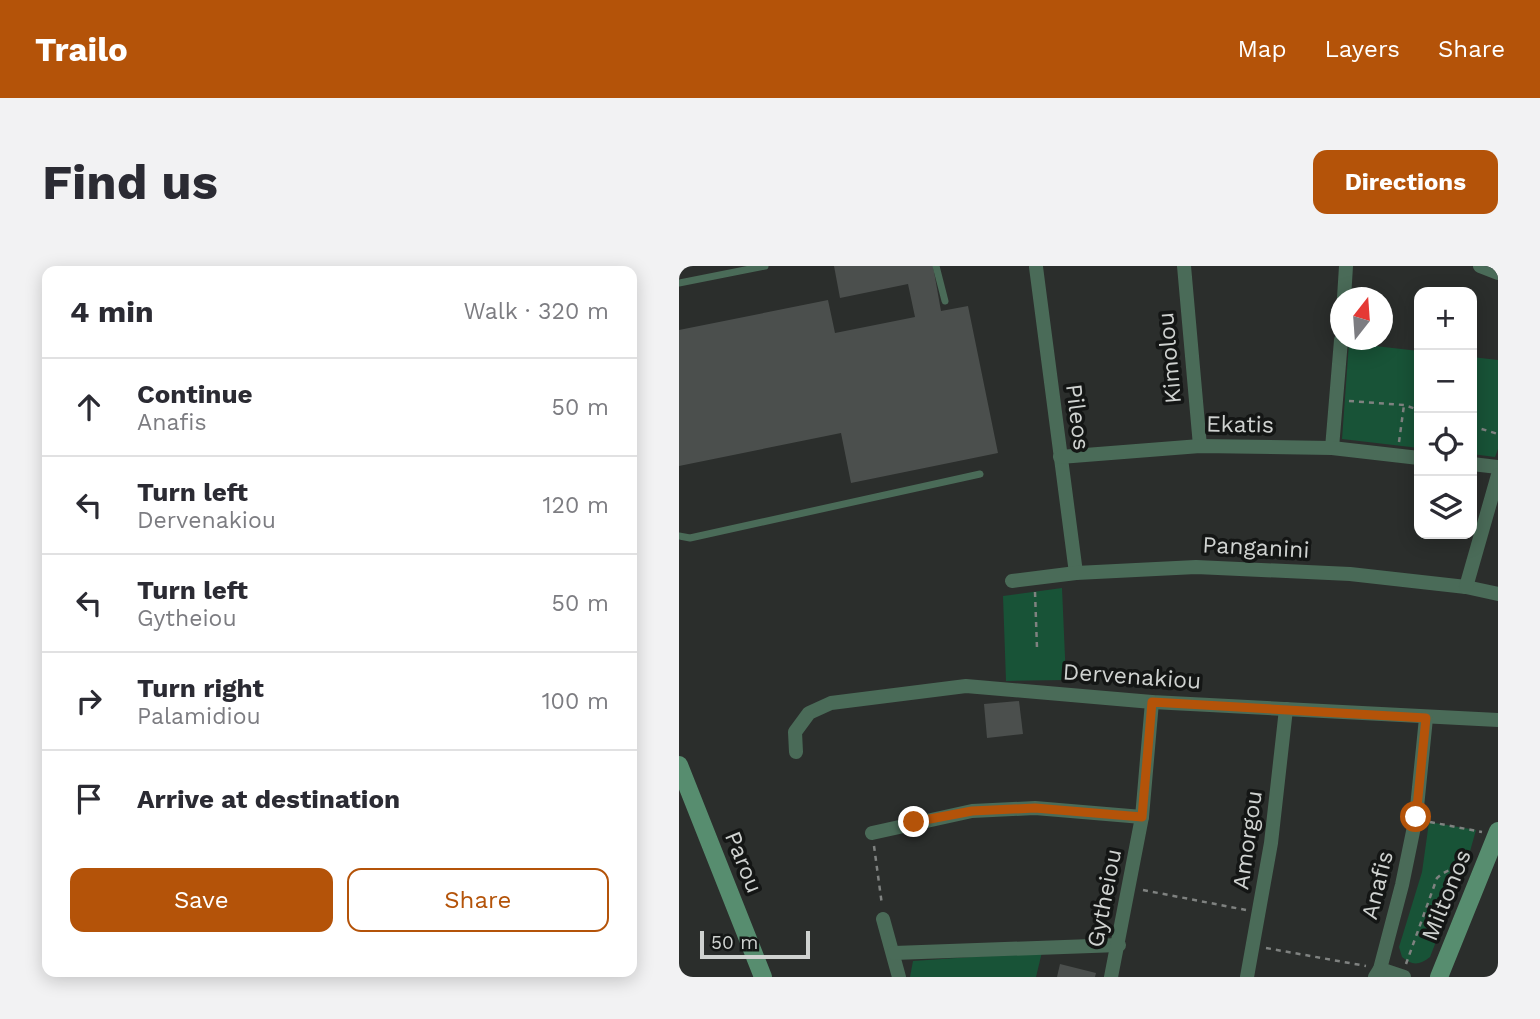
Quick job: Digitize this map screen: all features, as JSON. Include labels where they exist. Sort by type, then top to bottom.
[{"type":"street","name":"Kimolou","points":[[1184,266],[1200,446]]},
{"type":"street","points":[[1345,287],[1346,266]]},
{"type":"street","points":[[1480,266],[1498,273]]},
{"type":"street","name":"Pileos","points":[[1036,267],[1076,573]]},
{"type":"street","points":[[1332,448],[1340,350]]},
{"type":"street","name":"Ekatis","points":[[1060,457],[1200,446],[1332,448],[1414,458]]},
{"type":"street","points":[[1477,465],[1498,467]]},
{"type":"street","points":[[1466,587],[1498,475]]},
{"type":"street","name":"Panganini","points":[[1012,581],[1076,573],[1196,567],[1350,574],[1466,587],[1498,594]]},
{"type":"street","name":"Dervenakiou","points":[[796,752],[795,732],[809,713],[831,703],[966,686],[1152,702],[1498,720]]},
{"type":"street","name":"Gytheiou","points":[[1111,977],[1142,817],[1152,702]]},
{"type":"street","name":"Amorgou","points":[[1247,977],[1271,843],[1286,709]]},
{"type":"street","name":"Anafis","points":[[1377,973],[1402,885],[1416,817],[1426,718]]},
{"type":"street","name":"Parou","points":[[679,765],[763,977]]},
{"type":"street","points":[[872,833],[972,811],[1035,808],[1142,817]]},
{"type":"street","name":"Miltonos","points":[[1439,977],[1490,831]]},
{"type":"street","points":[[883,919],[899,977]]},
{"type":"street","points":[[894,953],[1119,945]]},
{"type":"street","points":[[1377,973],[1405,970]]},
{"type":"lane","points":[[679,283],[765,266]]},
{"type":"lane","points":[[936,266],[945,301]]},
{"type":"lane","points":[[679,536],[690,538],[981,474]]},
{"type":"path","points":[[1336,400],[1404,405],[1414,408]]},
{"type":"path","points":[[1397,456],[1404,405]]},
{"type":"path","points":[[1477,428],[1498,435]]},
{"type":"path","points":[[1034,579],[1037,648]]},
{"type":"path","points":[[1427,821],[1490,831]]},
{"type":"path","points":[[872,833],[883,919]]},
{"type":"path","points":[[1405,970],[1437,878],[1444,871],[1467,869]]},
{"type":"path","points":[[1129,888],[1260,912]]},
{"type":"path","points":[[1253,945],[1377,973]]},
{"type":"green space","points":[[1393,348],[1414,350],[1414,447],[1342,439],[1348,350]]},
{"type":"green space","points":[[1477,358],[1498,360],[1498,449],[1495,457],[1477,455]]},
{"type":"green space","points":[[1062,588],[1066,680],[1006,681],[1003,596]]},
{"type":"green space","points":[[1429,822],[1476,830],[1467,862],[1430,957],[1423,962],[1413,963],[1402,957],[1399,947],[1422,872]]},
{"type":"green space","points":[[1042,952],[1036,977],[910,977],[913,961]]},
{"type":"building","points":[[834,266],[933,266],[941,311],[968,306],[998,453],[851,483],[841,433],[679,466],[679,330],[828,300],[835,333],[915,317],[908,284],[840,298]]},
{"type":"building","points":[[1019,701],[1023,734],[987,738],[984,704]]},
{"type":"building","points":[[1060,964],[1096,973],[1095,977],[1057,977]]},
{"type":"route","points":[[914,822],[972,811],[1035,808],[1142,817],[1152,702],[1426,718],[1416,817]]}]
